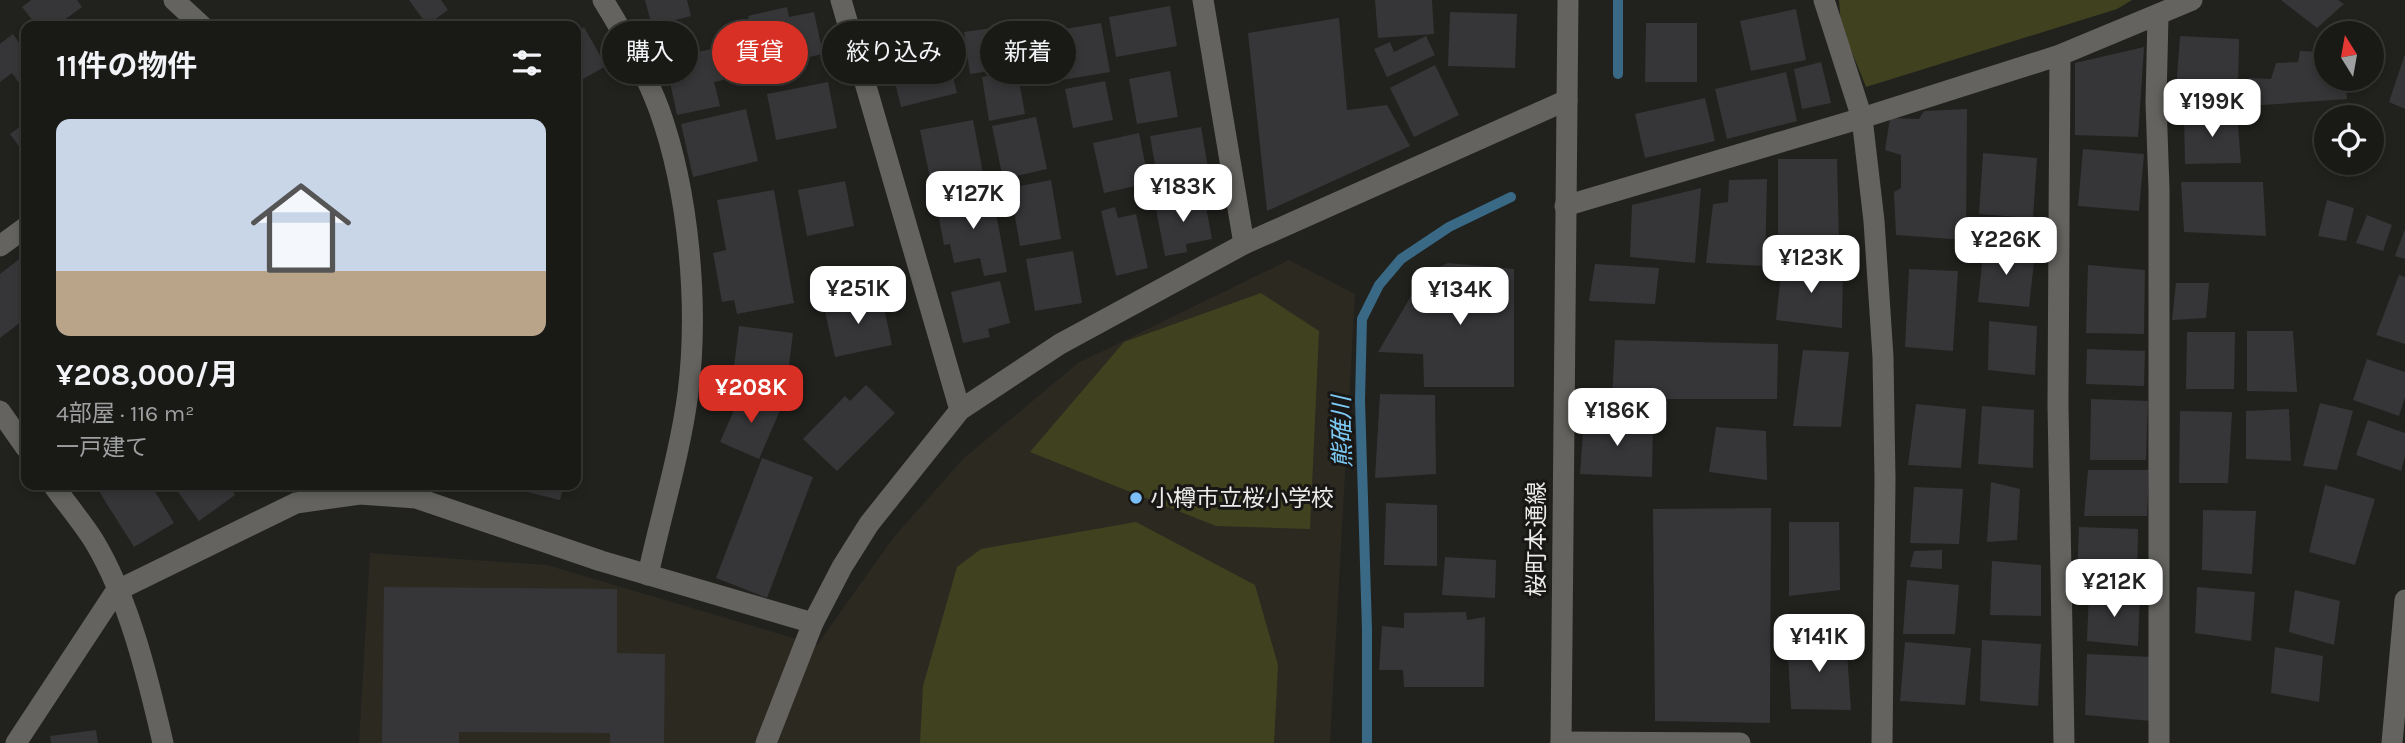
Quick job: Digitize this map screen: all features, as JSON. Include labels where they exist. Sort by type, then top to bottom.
[{"type":"street","points":[[174,0],[197,21]]},
{"type":"street","points":[[603,0],[618,24],[659,109],[678,185],[690,280],[688,394],[648,575]]},
{"type":"street","points":[[841,0],[960,410]]},
{"type":"street","points":[[1203,0],[1244,244]]},
{"type":"street","name":"桜町本通線","points":[[1561,742],[1568,0]]},
{"type":"street","points":[[1824,0],[1862,118],[1874,221],[1883,357],[1885,479],[1882,743]]},
{"type":"street","points":[[1565,206],[1862,118],[2060,55],[2192,0]]},
{"type":"street","points":[[2158,16],[2159,743]]},
{"type":"street","points":[[2060,55],[2058,405],[2064,743]]},
{"type":"street","points":[[766,743],[813,623],[842,567],[869,524],[960,410],[1060,344],[1244,244],[1567,100]]},
{"type":"street","points":[[0,246],[21,230]]},
{"type":"street","points":[[0,411],[21,441]]},
{"type":"street","points":[[57,490],[94,542],[116,591],[144,664],[163,743]]},
{"type":"street","points":[[16,743],[116,591],[300,494],[416,498],[648,575],[813,623]]},
{"type":"street","points":[[2396,734],[2405,600]]},
{"type":"street","points":[[1561,742],[1740,743]]},
{"type":"shaded area","name":"小樽市立桜小学校","points":[[1289,260],[1355,294],[1330,743],[359,743],[370,553],[547,565],[817,645],[893,538],[964,458],[1078,363]]},
{"type":"green space","points":[[1839,0],[2132,0],[2117,9],[1866,87],[1841,25]]},
{"type":"green space","points":[[1261,293],[1319,331],[1310,529],[1216,526],[1030,452],[1124,342]]},
{"type":"green space","points":[[1136,522],[1255,585],[1278,665],[1274,743],[920,743],[923,686],[957,567],[981,549]]},
{"type":"building","points":[[31,0],[77,0],[82,7],[63,21],[33,21],[22,7]]},
{"type":"building","points":[[409,0],[441,0],[448,10],[433,21],[424,21]]},
{"type":"building","points":[[645,0],[687,0],[691,16],[672,21],[651,21]]},
{"type":"building","points":[[1375,0],[1432,0],[1434,34],[1378,38]]},
{"type":"building","points":[[2281,0],[2338,0],[2344,4],[2325,21],[2314,21],[2314,26]]},
{"type":"building","points":[[1170,6],[1177,46],[1116,57],[1109,17]]},
{"type":"building","points":[[787,7],[789,17],[814,12],[822,54],[808,57],[808,21],[749,21],[748,16]]},
{"type":"building","points":[[1796,9],[1806,60],[1751,71],[1740,21]]},
{"type":"building","points":[[1450,12],[1517,14],[1515,68],[1448,66]]},
{"type":"building","points":[[1339,18],[1347,110],[1387,105],[1410,146],[1267,211],[1248,33]]},
{"type":"building","points":[[1101,23],[1110,72],[1076,78],[1076,27]]},
{"type":"building","points":[[1646,23],[1697,23],[1697,82],[1645,82]]},
{"type":"building","points":[[584,27],[602,59],[602,68],[581,80],[581,29]]},
{"type":"building","points":[[980,30],[980,73],[970,74],[966,32]]},
{"type":"building","points":[[13,34],[21,46],[21,86],[12,73],[0,82],[0,44]]},
{"type":"building","points":[[1426,36],[1435,55],[1387,77],[1374,49],[1390,42],[1394,52]]},
{"type":"building","points":[[2180,36],[2239,39],[2238,91],[2176,90]]},
{"type":"building","points":[[2144,47],[2138,137],[2075,135],[2075,63]]},
{"type":"building","points":[[712,49],[712,84],[714,84],[720,106],[677,115],[670,84],[698,84],[698,52]]},
{"type":"building","points":[[2300,51],[2314,52],[2314,91],[2346,91],[2347,99],[2249,106],[2249,78],[2271,79],[2276,63],[2298,62]]},
{"type":"building","points":[[2405,54],[2405,109],[2389,102]]},
{"type":"building","points":[[1821,62],[1831,103],[1802,109],[1794,69]]},
{"type":"building","points":[[1435,65],[1459,115],[1414,137],[1390,88]]},
{"type":"building","points":[[1170,71],[1178,117],[1137,124],[1129,79]]},
{"type":"building","points":[[1786,72],[1797,121],[1727,139],[1715,89]]},
{"type":"building","points":[[1105,81],[1113,120],[1073,128],[1065,89]]},
{"type":"building","points":[[828,84],[837,128],[776,140],[767,94]]},
{"type":"building","points":[[895,84],[955,84],[957,93],[901,107]]},
{"type":"building","points":[[983,84],[1020,84],[1025,114],[989,121]]},
{"type":"building","points":[[1705,98],[1715,141],[1645,158],[1635,114]]},
{"type":"building","points":[[746,109],[758,161],[693,177],[681,124]]},
{"type":"building","points":[[1967,109],[1966,240],[1896,235],[1894,192],[1901,188],[1901,155],[1885,150],[1890,118],[1919,119],[1924,111]]},
{"type":"building","points":[[2184,113],[2237,114],[2241,163],[2185,164]]},
{"type":"building","points":[[1036,117],[1047,169],[1003,179],[992,126]]},
{"type":"building","points":[[973,120],[983,173],[931,183],[920,130]]},
{"type":"building","points":[[21,126],[21,149],[10,134]]},
{"type":"building","points":[[1201,127],[1211,185],[1160,194],[1150,136]]},
{"type":"building","points":[[1139,133],[1149,183],[1104,193],[1093,143]]},
{"type":"building","points":[[2083,149],[2144,154],[2139,211],[2078,206]]},
{"type":"building","points":[[1983,153],[2037,158],[2033,218],[1979,214]]},
{"type":"building","points":[[1778,159],[1837,159],[1839,242],[1778,240]]},
{"type":"building","points":[[1767,179],[1765,266],[1706,263],[1713,204],[1728,202],[1729,180]]},
{"type":"building","points":[[1051,180],[1061,239],[1020,246],[1010,188]]},
{"type":"building","points":[[845,181],[854,226],[807,236],[798,190]]},
{"type":"building","points":[[2181,182],[2263,182],[2266,236],[2184,232]]},
{"type":"building","points":[[1701,188],[1695,263],[1630,257],[1632,205]]},
{"type":"building","points":[[774,190],[794,303],[737,314],[734,300],[722,302],[713,253],[726,250],[717,200]]},
{"type":"building","points":[[992,191],[1007,272],[984,276],[980,258],[954,263],[950,244],[944,245],[936,202]]},
{"type":"building","points":[[1204,196],[1212,239],[1186,244],[1187,252],[1165,256],[1155,204]]},
{"type":"building","points":[[2327,200],[2354,208],[2346,241],[2318,236]]},
{"type":"building","points":[[1115,207],[1118,218],[1136,214],[1148,268],[1116,276],[1101,211]]},
{"type":"building","points":[[2367,215],[2392,225],[2383,251],[2356,243]]},
{"type":"building","points":[[2405,229],[2405,259],[2395,256]]},
{"type":"building","points":[[1984,246],[2035,253],[2029,307],[1978,302]]},
{"type":"building","points":[[1073,251],[1082,303],[1035,311],[1026,259]]},
{"type":"building","points":[[21,258],[21,322],[0,338],[0,274]]},
{"type":"building","points":[[1448,263],[1514,269],[1514,387],[1424,387],[1423,354],[1378,352],[1424,274]]},
{"type":"building","points":[[1782,263],[1843,266],[1842,328],[1776,320]]},
{"type":"building","points":[[1595,264],[1659,268],[1655,304],[1589,301]]},
{"type":"building","points":[[2088,265],[2145,270],[2144,334],[2086,333]]},
{"type":"building","points":[[1909,269],[1958,271],[1953,351],[1905,347]]},
{"type":"building","points":[[2399,275],[2405,277],[2405,344],[2376,335]]},
{"type":"building","points":[[1000,281],[1010,323],[988,329],[990,337],[963,343],[951,292]]},
{"type":"building","points":[[2176,283],[2209,283],[2206,318],[2172,320]]},
{"type":"building","points":[[881,294],[892,345],[835,357],[824,307]]},
{"type":"building","points":[[1989,321],[2037,326],[2035,375],[1988,370]]},
{"type":"building","points":[[739,326],[793,333],[786,389],[732,383]]},
{"type":"building","points":[[2247,331],[2293,331],[2297,392],[2247,391]]},
{"type":"building","points":[[2187,332],[2235,332],[2234,389],[2186,389]]},
{"type":"building","points":[[1615,340],[1778,344],[1777,399],[1612,399]]},
{"type":"building","points":[[2087,349],[2145,351],[2144,386],[2086,384]]},
{"type":"building","points":[[1803,350],[1849,352],[1841,427],[1793,426]]},
{"type":"building","points":[[2367,359],[2405,372],[2405,397],[2399,416],[2353,400]]},
{"type":"building","points":[[866,385],[895,413],[837,471],[803,439],[845,396],[850,401]]},
{"type":"building","points":[[743,390],[781,408],[759,459],[720,442]]},
{"type":"building","points":[[1380,394],[1435,395],[1436,474],[1375,478]]},
{"type":"building","points":[[2091,399],[2148,401],[2146,460],[2090,460]]},
{"type":"building","points":[[2320,403],[2353,411],[2337,470],[2303,466]]},
{"type":"building","points":[[1916,404],[1966,409],[1961,468],[1908,465]]},
{"type":"building","points":[[1982,406],[2034,410],[2033,468],[1978,464]]},
{"type":"building","points":[[2289,409],[2291,461],[2246,459],[2246,411]]},
{"type":"building","points":[[2180,411],[2232,412],[2228,483],[2179,483]]},
{"type":"building","points":[[1584,419],[1653,421],[1652,477],[1580,474]]},
{"type":"building","points":[[2368,420],[2405,433],[2405,456],[2401,471],[2356,455]]},
{"type":"building","points":[[1716,427],[1766,431],[1767,480],[1709,472]]},
{"type":"building","points":[[762,458],[813,477],[767,598],[716,578]]},
{"type":"building","points":[[2088,470],[2149,470],[2147,516],[2084,516]]},
{"type":"building","points":[[1991,482],[2020,489],[2017,540],[1987,542]]},
{"type":"building","points":[[2325,485],[2375,499],[2355,565],[2309,552]]},
{"type":"building","points":[[1914,487],[1963,489],[1959,544],[1910,543]]},
{"type":"building","points":[[98,490],[154,490],[174,523],[134,547]]},
{"type":"building","points":[[177,490],[232,490],[235,495],[199,521]]},
{"type":"building","points":[[523,490],[563,490],[560,500]]},
{"type":"building","points":[[1386,503],[1437,505],[1437,566],[1384,565]]},
{"type":"building","points":[[1771,508],[1770,723],[1655,721],[1653,509]]},
{"type":"building","points":[[2203,510],[2256,511],[2252,574],[2202,570]]},
{"type":"building","points":[[1789,522],[1839,522],[1840,590],[1789,596]]},
{"type":"building","points":[[2079,527],[2138,529],[2137,581],[2077,578]]},
{"type":"building","points":[[1942,550],[1942,569],[1910,567],[1914,551]]},
{"type":"building","points":[[1445,557],[1496,560],[1495,598],[1442,595]]},
{"type":"building","points":[[1992,561],[2041,565],[2041,616],[1990,615]]},
{"type":"building","points":[[1907,580],[1959,585],[1955,634],[1903,634]]},
{"type":"building","points":[[384,587],[617,589],[617,653],[665,654],[664,743],[610,743],[610,733],[459,732],[459,743],[382,743]]},
{"type":"building","points":[[2197,587],[2255,592],[2251,641],[2195,633]]},
{"type":"building","points":[[2295,590],[2340,601],[2334,645],[2289,632]]},
{"type":"building","points":[[2089,592],[2140,595],[2138,646],[2087,641]]},
{"type":"building","points":[[1466,612],[1467,620],[1485,617],[1484,687],[1404,687],[1403,670],[1379,670],[1382,626],[1404,628],[1404,613]]},
{"type":"building","points":[[1787,637],[1846,638],[1851,710],[1791,709]]},
{"type":"building","points":[[1982,640],[2041,644],[2038,706],[1980,701]]},
{"type":"building","points":[[1905,642],[1971,648],[1965,705],[1900,701]]},
{"type":"building","points":[[2275,647],[2323,656],[2319,702],[2271,693]]},
{"type":"building","points":[[2087,654],[2152,657],[2151,721],[2085,715]]},
{"type":"building","points":[[96,730],[98,743],[51,743],[50,736]]},
{"type":"waterway","name":"熊碓川","points":[[1618,0],[1618,74]]},
{"type":"waterway","name":"熊碓川","points":[[1367,743],[1367,630],[1360,400],[1362,319],[1379,285],[1401,259],[1449,227],[1511,197]]},
{"type":"place","name":"小樽市立桜小学校","points":[[1136,498]]}]
